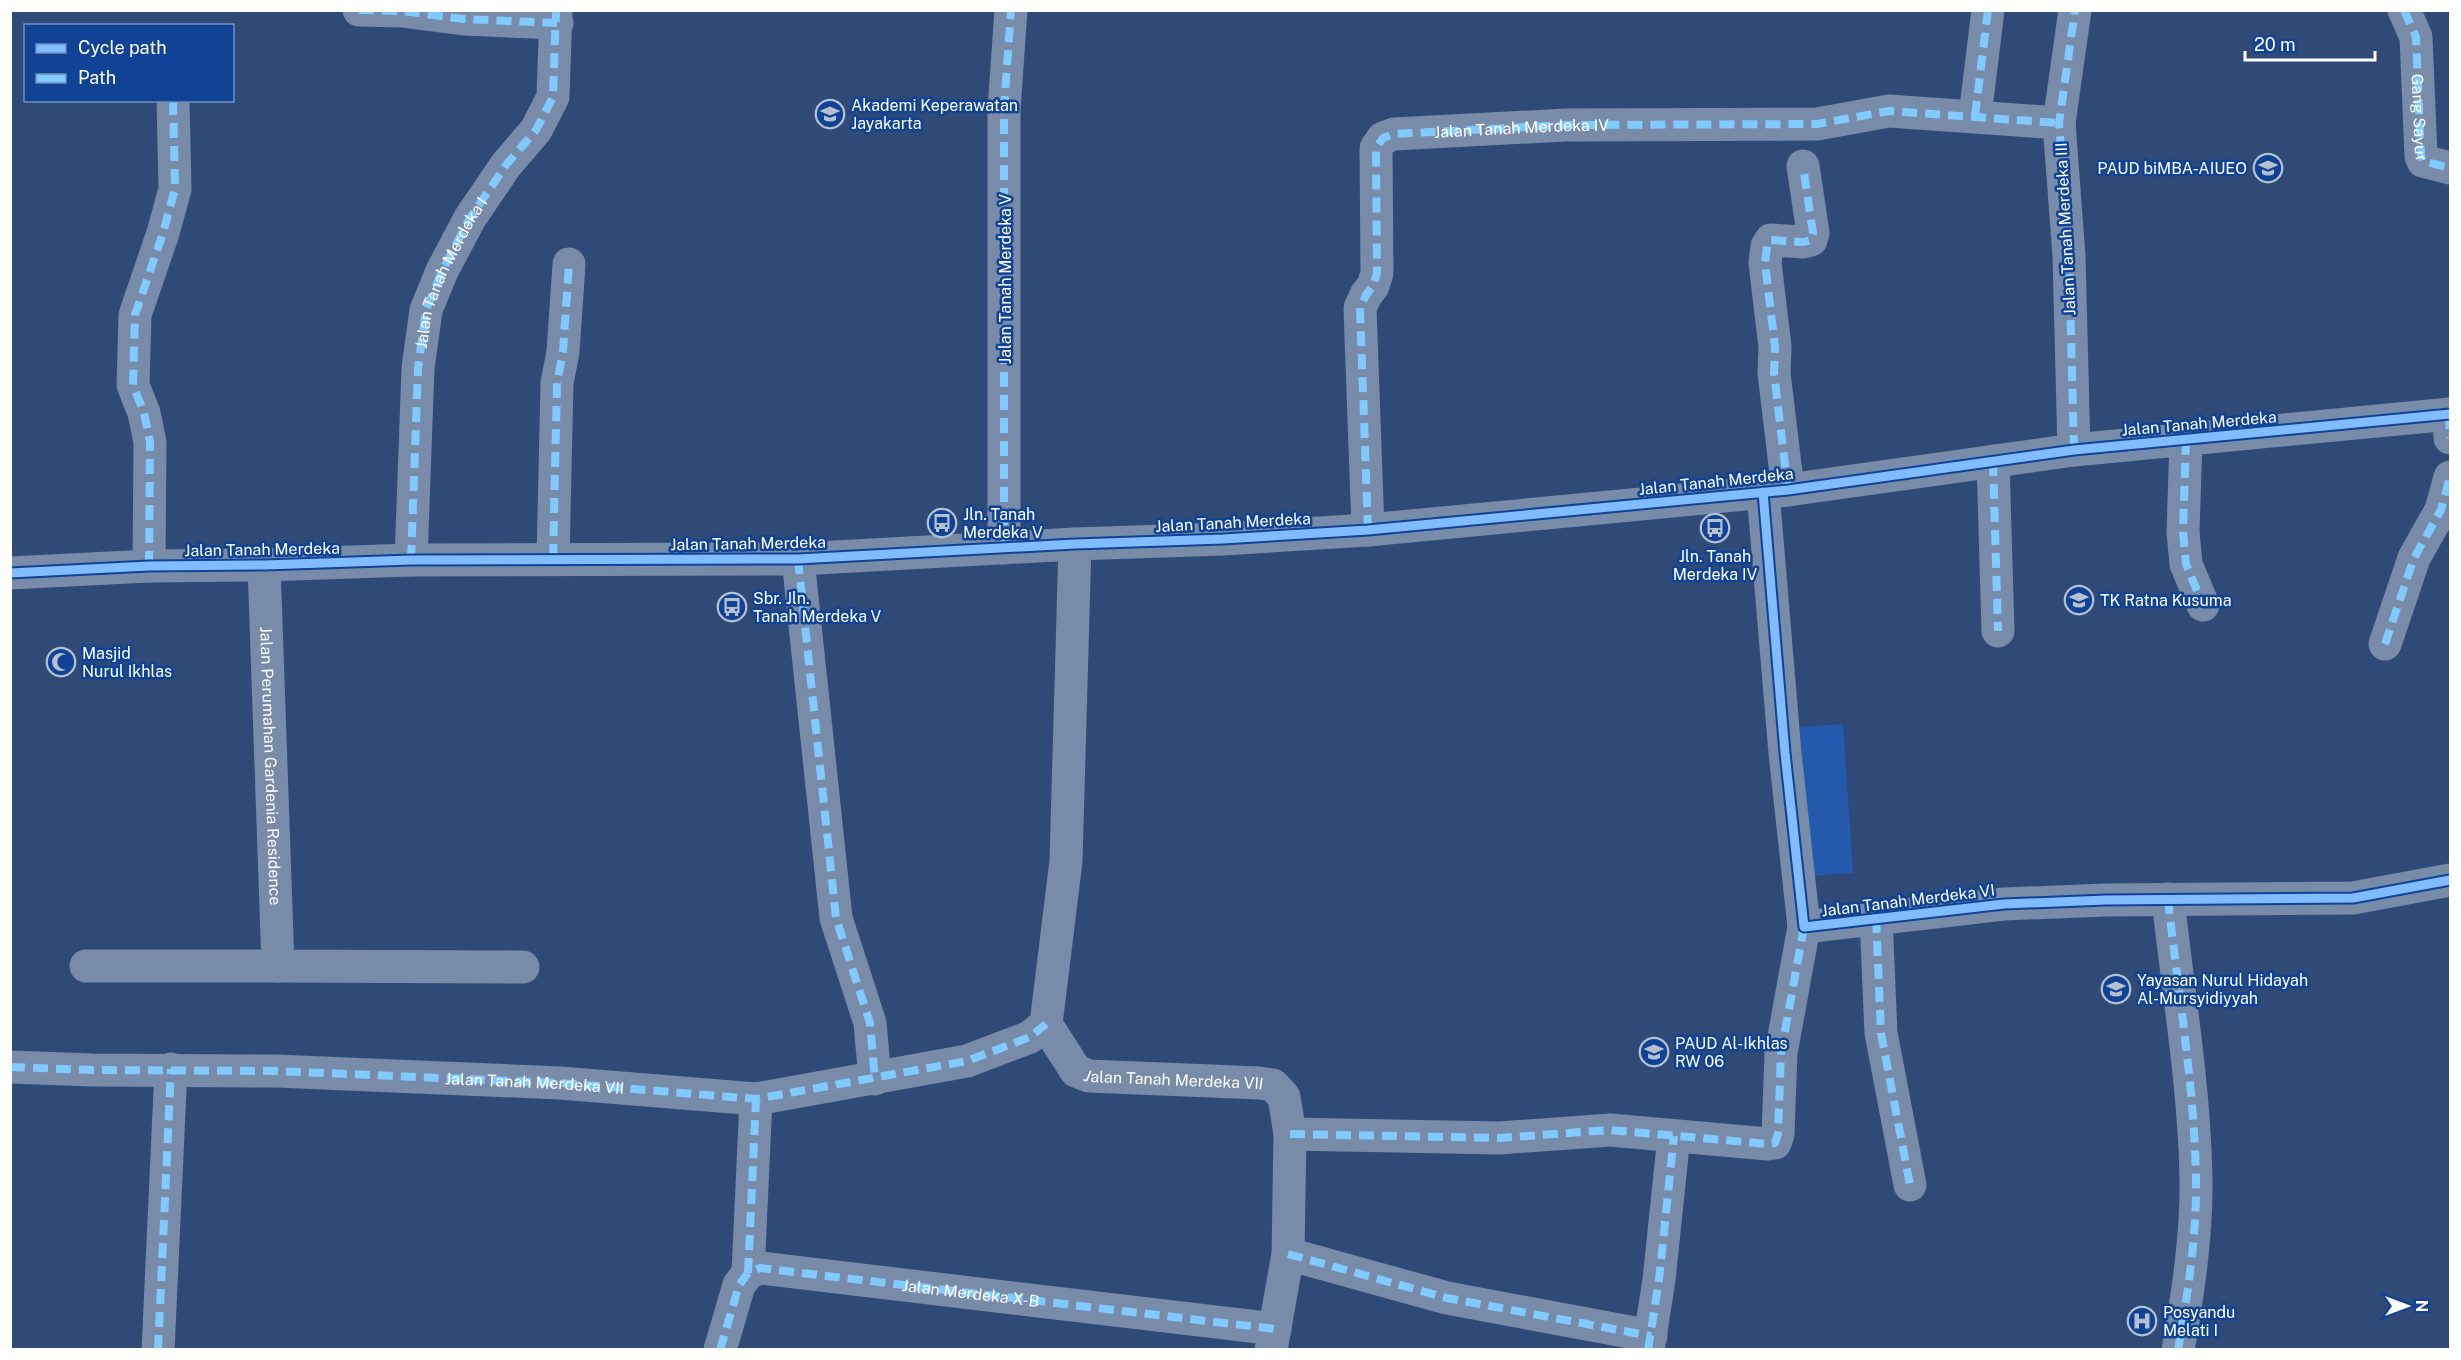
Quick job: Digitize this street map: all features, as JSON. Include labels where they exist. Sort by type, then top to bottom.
[{"type":"street","points":[[359,10],[402,11],[463,19],[557,17]]},
{"type":"street","name":"Jalan Tanah Merdeka V","points":[[1004,549],[1004,109],[1011,10]]},
{"type":"street","points":[[1975,116],[1988,10]]},
{"type":"street","name":"Jalan Tanah Merdeka III","points":[[2074,450],[2069,256],[2059,123],[2075,10]]},
{"type":"street","name":"Gang Sayur","points":[[2404,10],[2416,37],[2421,156],[2423,161],[2428,163],[2451,168]]},
{"type":"street","name":"Jalan Tanah Merdeka I","points":[[411,560],[418,368],[426,310],[442,271],[470,218],[506,165],[536,129],[553,97],[557,17]]},
{"type":"street","points":[[149,566],[150,442],[144,413],[133,385],[135,315],[176,189],[173,102]]},
{"type":"street","name":"Jalan Tanah Merdeka IV","points":[[1368,530],[1360,308],[1376,279],[1376,148],[1383,138],[1394,134],[1566,125],[1817,124],[1889,111],[2059,123]]},
{"type":"street","name":"Jalan Tanah Merdeka VI","points":[[1803,166],[1813,233],[1811,240],[1804,242],[1771,240],[1767,246],[1765,263],[1775,347],[1776,491],[1785,753],[1804,927],[2004,904],[2168,899],[2353,898],[2451,880]]},
{"type":"street","points":[[553,559],[557,383],[562,352],[569,264]]},
{"type":"street","name":"Jalan Tanah Merdeka","points":[[10,573],[149,566],[411,560],[798,559],[1075,544],[1223,539],[1368,530],[1776,491],[2074,450],[2450,422]]},
{"type":"street","points":[[2186,440],[2183,532],[2186,564],[2203,605]]},
{"type":"street","points":[[1993,461],[1998,631]]},
{"type":"street","points":[[2385,644],[2414,558],[2442,510],[2451,477]]},
{"type":"street","points":[[1046,1024],[1066,861],[1075,544]]},
{"type":"street","points":[[798,559],[836,918],[870,1023],[875,1078]]},
{"type":"street","name":"Jalan Perumahan Gardenia Residence","points":[[264,565],[278,966]]},
{"type":"street","points":[[2168,899],[2189,1089],[2196,1177],[2191,1257],[2178,1350]]},
{"type":"street","points":[[1876,918],[1881,1033],[1910,1185]]},
{"type":"street","points":[[1290,1134],[1499,1138],[1610,1130],[1775,1143],[1778,1134],[1780,1053],[1804,927]]},
{"type":"street","points":[[86,966],[523,967]]},
{"type":"street","name":"Jalan Tanah Merdeka VII","points":[[10,1067],[276,1071],[560,1083],[756,1099],[967,1060],[1030,1037],[1046,1024],[1076,1071],[1089,1076],[1273,1085],[1284,1096],[1290,1134],[1288,1254],[1273,1339]]},
{"type":"street","points":[[158,1350],[171,1069]]},
{"type":"street","points":[[720,1350],[739,1285],[748,1273],[756,1099]]},
{"type":"street","points":[[1288,1254],[1447,1298],[1650,1343],[1674,1136]]},
{"type":"street","name":"Jalan Merdeka X-B","points":[[748,1273],[760,1268],[1273,1339]]},
{"type":"shaded area","points":[[1843,724],[1853,873],[1809,876],[1800,727]]},
{"type":"marked path","points":[[359,10],[402,11],[463,19],[557,23]]},
{"type":"marked path","points":[[411,560],[418,368],[426,310],[442,271],[470,218],[506,165],[536,130],[553,97],[556,10]]},
{"type":"marked path","points":[[1004,548],[1004,109],[1011,10]]},
{"type":"marked path","points":[[1975,116],[1988,10]]},
{"type":"marked path","points":[[2074,450],[2069,256],[2059,123],[2075,10]]},
{"type":"marked path","points":[[2404,10],[2416,37],[2421,156],[2423,161],[2450,168]]},
{"type":"marked path","points":[[149,566],[150,442],[144,413],[133,385],[135,315],[163,233],[175,189],[173,102]]},
{"type":"marked path","points":[[1368,530],[1360,308],[1373,286],[1377,273],[1376,148],[1383,138],[1394,134],[1566,125],[1817,124],[1889,111],[2059,123]]},
{"type":"marked path","points":[[1788,490],[1774,373],[1775,347],[1765,263],[1767,246],[1771,240],[1804,242],[1811,240],[1813,233],[1803,166]]},
{"type":"marked path","points":[[553,559],[557,383],[563,352],[569,264]]},
{"type":"marked path","points":[[2449,414],[2450,438]]},
{"type":"marked path","points":[[2186,440],[2183,532],[2186,564],[2203,605]]},
{"type":"marked path","points":[[1993,461],[1998,631]]},
{"type":"marked path","points":[[2385,644],[2414,558],[2441,510],[2450,477]]},
{"type":"marked path","points":[[798,559],[836,918],[870,1023],[875,1079]]},
{"type":"marked path","points":[[2168,899],[2189,1072],[2196,1177],[2191,1264],[2178,1350]]},
{"type":"marked path","points":[[1876,918],[1881,1033],[1910,1185]]},
{"type":"marked path","points":[[1290,1134],[1499,1138],[1610,1130],[1775,1143],[1778,1134],[1781,1053],[1804,927]]},
{"type":"marked path","points":[[10,1067],[276,1071],[560,1083],[756,1099],[967,1061],[1030,1037],[1046,1024]]},
{"type":"marked path","points":[[158,1350],[171,1069]]},
{"type":"marked path","points":[[748,1273],[756,1099]]},
{"type":"marked path","points":[[1648,1350],[1659,1280],[1674,1136]]},
{"type":"marked path","points":[[1288,1254],[1447,1298],[1651,1336]]},
{"type":"marked path","points":[[720,1350],[739,1285],[748,1273],[760,1268],[1275,1329]]},
{"type":"cycle path","points":[[10,573],[149,566],[411,560],[798,559],[1368,530],[1788,490],[2074,450],[2450,414]]},
{"type":"cycle path","points":[[1763,492],[1785,753],[1804,927],[2004,904],[2106,900],[2353,898],[2450,880]]},
{"type":"place","name":"Akademi Keperawatan Jayakarta","points":[[830,114]]},
{"type":"place","name":"PAUD biMBA-AIUEO","points":[[2268,168]]},
{"type":"place","name":"Jln. Tanah Merdeka V","points":[[942,523]]},
{"type":"place","name":"Jln. Tanah Merdeka IV","points":[[1715,528]]},
{"type":"place","name":"TK Ratna Kusuma","points":[[2079,600]]},
{"type":"place","name":"Sbr. Jln. Tanah Merdeka V","points":[[732,607]]},
{"type":"place","name":"Masjid Nurul Ikhlas","points":[[61,662]]},
{"type":"place","name":"Yayasan Nurul Hidayah Al-Mursyidiyyah","points":[[2116,989]]},
{"type":"place","name":"PAUD Al-Ikhlas RW 06","points":[[1654,1052]]},
{"type":"place","name":"Posyandu Melati I","points":[[2142,1321]]}]
